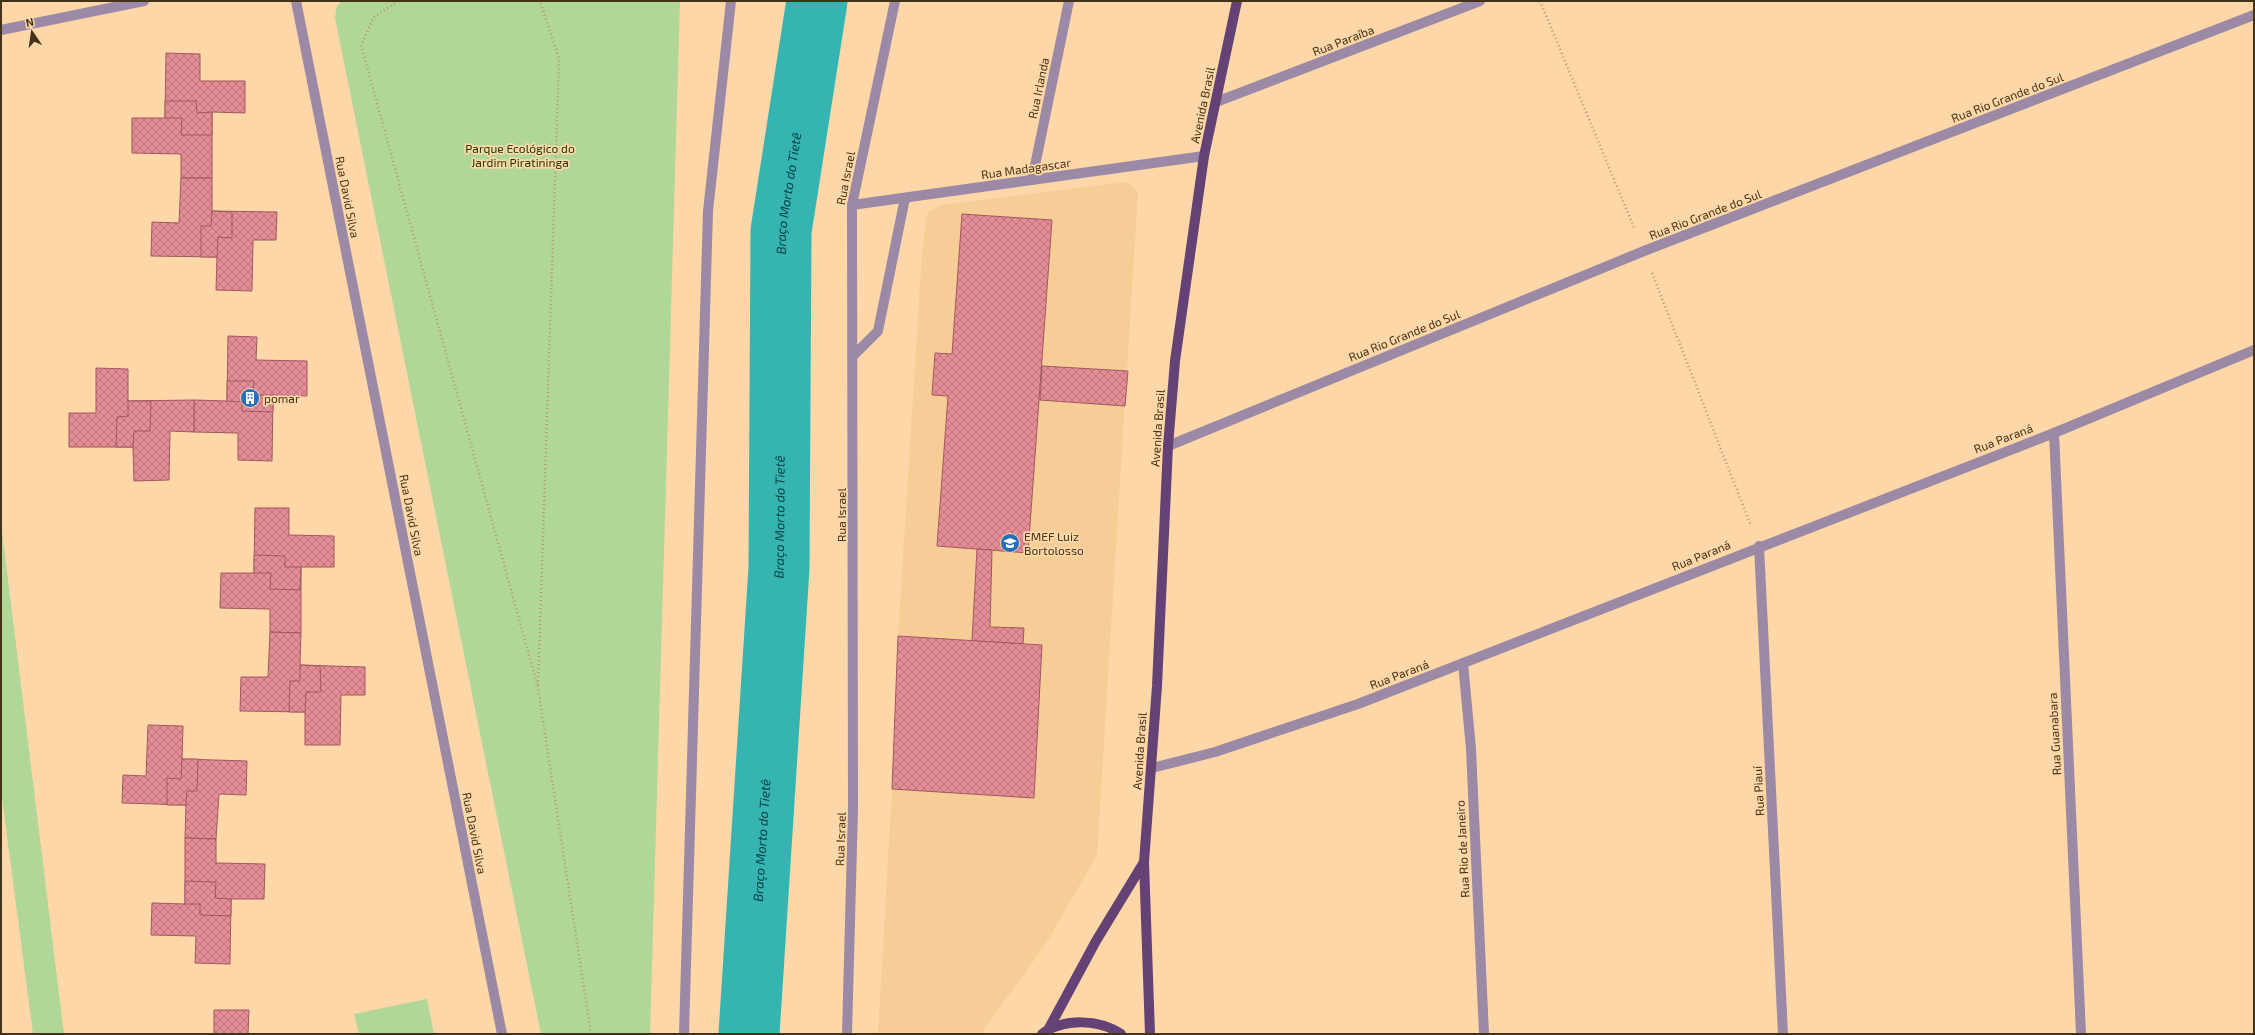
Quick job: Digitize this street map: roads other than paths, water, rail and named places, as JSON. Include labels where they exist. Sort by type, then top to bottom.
[{"type":"main road","name":"Avenida Brasil","points":[[1150,1034],[1144,862],[1152,768],[1168,446],[1175,361],[1204,156],[1237,1]]},
{"type":"main road","name":"Avenida Brasil","points":[[1045,1032],[1096,941],[1144,862]]},
{"type":"main road","points":[[1045,1032],[1071,1023],[1097,1024],[1121,1034]]},
{"type":"street","points":[[1,30],[144,1]]},
{"type":"street","name":"Rua David Silva","points":[[296,1],[502,1034]]},
{"type":"street","points":[[684,1034],[708,211],[731,1]]},
{"type":"street","name":"Rua Israel","points":[[847,1034],[853,809],[854,355],[852,205],[895,1]]},
{"type":"street","name":"Rua Irlanda","points":[[1032,180],[1069,1]]},
{"type":"street","name":"Rua Paraíba","points":[[1216,102],[1480,1]]},
{"type":"street","name":"Rua Rio Grande do Sul","points":[[1168,446],[1644,251],[2254,16]]},
{"type":"street","name":"Rua Madagascar","points":[[852,205],[1204,156]]},
{"type":"street","points":[[854,355],[878,331],[905,198]]},
{"type":"street","name":"Rua Paraná","points":[[1152,768],[1215,752],[1358,704],[1759,546],[2054,433],[2254,350]]},
{"type":"street","name":"Rua Guanabara","points":[[2054,433],[2081,1034]]},
{"type":"street","name":"Rua Piauí","points":[[1759,546],[1783,1034]]},
{"type":"street","name":"Rua Rio de Janeiro","points":[[1463,663],[1471,749],[1484,1034]]},
{"type":"waterway","name":"Braço Morto do Tietê","points":[[749,1034],[779,568],[781,231],[817,1]]},
{"type":"place","name":"pomar","points":[[250,398]]},
{"type":"place","name":"EMEF Luiz Bortolosso","points":[[1010,543]]},
{"type":"park label","name":"Parque Ecológico do Jardim Piratininga","points":[[520,155]]}]
